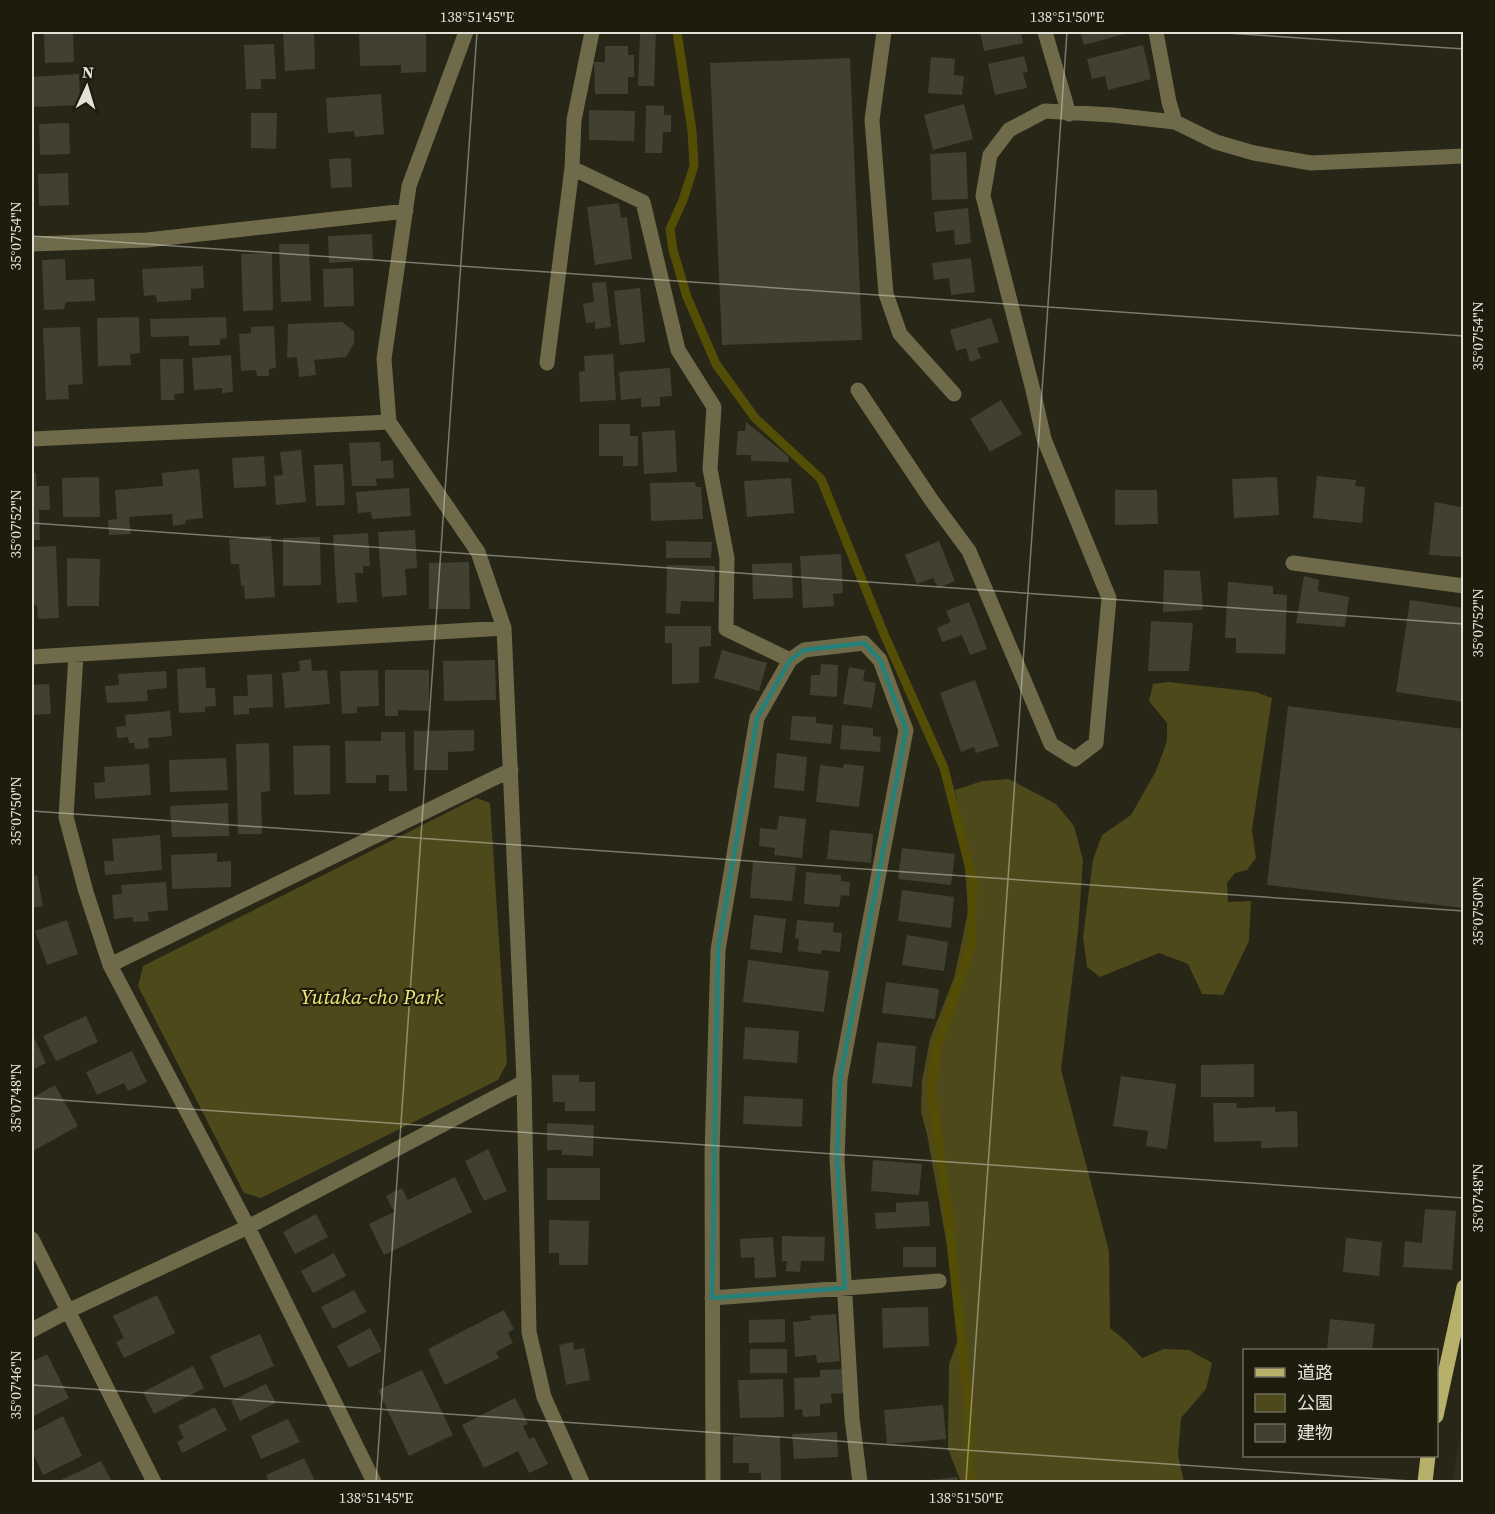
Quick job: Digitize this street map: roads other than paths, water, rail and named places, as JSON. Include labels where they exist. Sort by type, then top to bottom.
[{"type":"main road","points":[[1438,1411],[1464,1287]]},
{"type":"main road","points":[[1425,1482],[1428,1457]]},
{"type":"street","points":[[466,32],[410,186],[384,359],[389,422],[478,552],[504,628],[524,1082],[529,1332],[544,1397],[582,1482]]},
{"type":"street","points":[[548,363],[572,168],[574,120],[592,32]]},
{"type":"street","points":[[884,32],[872,120],[886,294],[900,334],[954,394]]},
{"type":"street","points":[[1045,32],[1069,114]]},
{"type":"street","points":[[1156,32],[1175,122]]},
{"type":"street","points":[[858,390],[932,501],[969,551],[1051,744],[1075,759],[1096,743],[1109,598],[1044,439],[983,196],[990,155],[1009,130],[1045,111],[1175,122],[1216,142],[1254,153],[1311,163],[1464,156]]},
{"type":"street","points":[[572,168],[643,202],[678,350],[714,407],[710,469],[727,558],[726,629],[790,660]]},
{"type":"street","points":[[32,244],[147,240],[406,211]]},
{"type":"street","points":[[32,440],[389,422]]},
{"type":"street","points":[[1293,562],[1464,586]]},
{"type":"street","points":[[32,657],[504,628]]},
{"type":"street","points":[[713,1482],[712,1155],[718,950],[757,718],[790,660],[804,650],[864,643],[880,660],[906,730],[840,1079],[837,1159],[852,1418],[860,1482]]},
{"type":"street","points":[[76,655],[66,818],[86,892],[110,965],[248,1227],[374,1482]]},
{"type":"street","points":[[110,965],[510,770]]},
{"type":"street","points":[[32,1330],[248,1227],[524,1082]]},
{"type":"street","points":[[32,1239],[154,1482]]},
{"type":"street","points":[[712,1298],[939,1281]]},
{"type":"waterway","points":[[677,32],[692,131],[694,166],[683,200],[670,229],[673,250],[687,297],[716,364],[755,418],[821,479],[884,634],[944,768],[973,881],[971,945],[937,1047],[931,1088],[947,1204],[969,1411],[969,1473],[972,1482]]},
{"type":"park label","name":"Yutaka-cho Park","points":[[372,997]]}]
